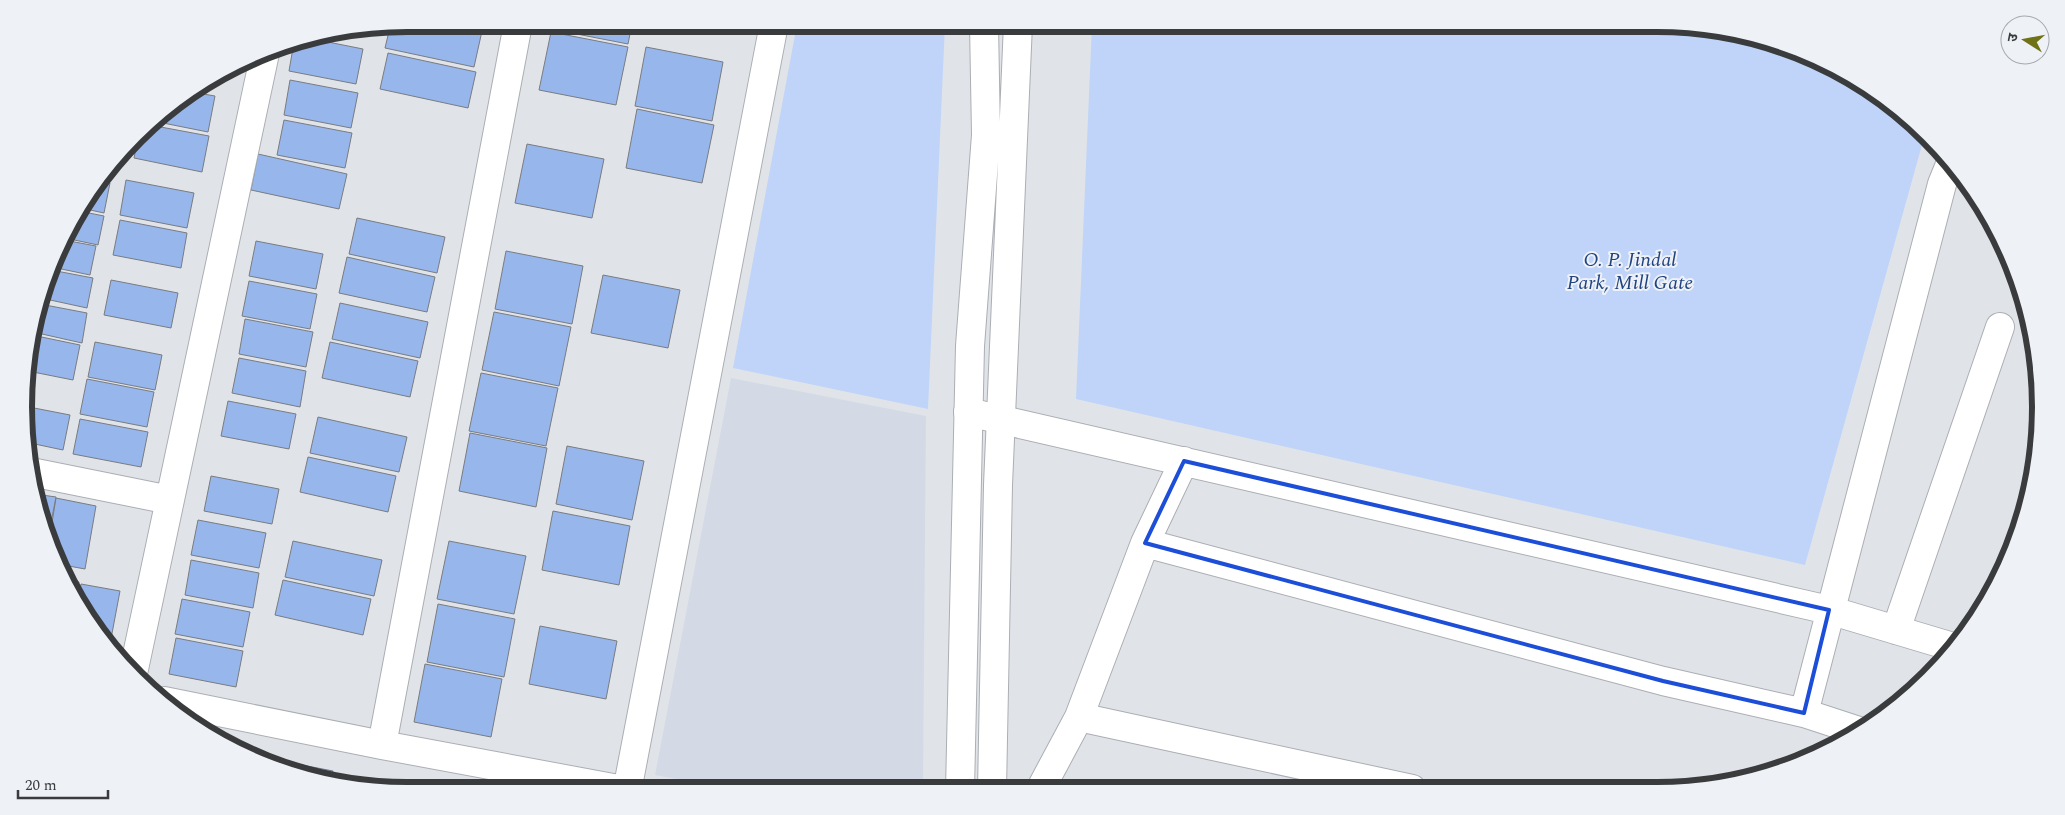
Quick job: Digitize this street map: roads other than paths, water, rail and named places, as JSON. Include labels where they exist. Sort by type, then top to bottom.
[{"type":"street","points":[[382,745],[516,32]]},
{"type":"street","points":[[630,782],[772,32]]},
{"type":"street","points":[[960,782],[970,346],[986,135],[984,32]]},
{"type":"street","points":[[992,782],[1001,419],[1018,32]]},
{"type":"street","points":[[135,665],[262,62]]},
{"type":"street","points":[[1804,713],[1829,610],[1942,184],[1948,170]]},
{"type":"street","points":[[1896,630],[2000,327]]},
{"type":"street","points":[[968,412],[1829,610],[1947,645]]},
{"type":"street","points":[[1044,782],[1078,717],[1145,543],[1184,461]]},
{"type":"street","points":[[39,474],[170,500]]},
{"type":"street","points":[[1145,543],[1663,681],[1804,713],[1852,728]]},
{"type":"street","points":[[179,705],[580,782]]},
{"type":"street","points":[[1078,717],[1380,782]]},
{"type":"park label","name":"O. P. Jindal Park, Mill Gate","points":[[1630,272]]}]
